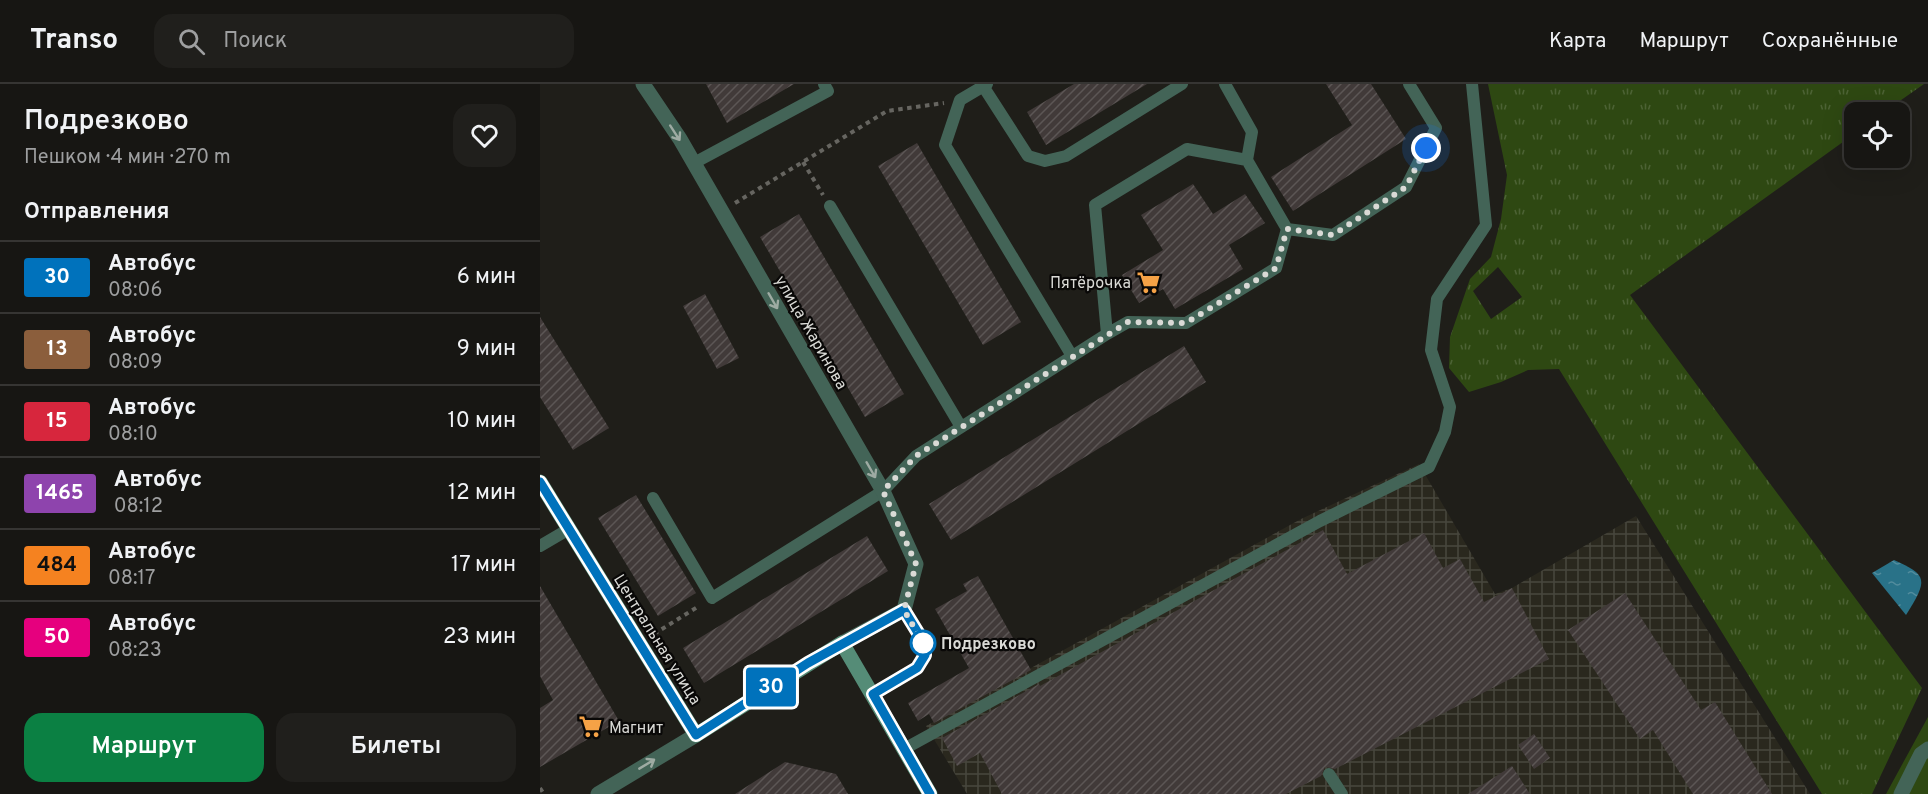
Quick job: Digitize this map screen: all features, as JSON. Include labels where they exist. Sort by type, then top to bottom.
[{"type":"street","name":"улица Жаринова","points":[[643,84],[694,163],[883,491],[916,564],[904,610]]},
{"type":"street","name":"Центральная улица","points":[[542,491],[569,529],[696,735]]},
{"type":"street","points":[[598,794],[842,644],[904,610]]},
{"type":"street","points":[[842,644],[930,794]]},
{"type":"street","points":[[1901,794],[1922,754],[1928,749]]},
{"type":"lane","points":[[694,163],[828,91],[825,84]]},
{"type":"lane","points":[[1072,356],[945,145],[960,100],[985,85],[1028,156],[1045,161],[1066,156],[1182,84]]},
{"type":"lane","points":[[653,498],[712,598],[883,491],[916,456],[1107,334],[1128,322],[1186,323],[1276,268],[1287,229],[1247,160],[1252,132],[1225,84]]},
{"type":"lane","points":[[1287,229],[1333,235],[1406,187],[1436,128],[1409,84]]},
{"type":"lane","points":[[904,749],[1320,521],[1429,467],[1445,432],[1450,407],[1431,350],[1437,299],[1486,225],[1472,84]]},
{"type":"lane","points":[[1107,334],[1095,204],[1187,148],[1247,160]]},
{"type":"lane","points":[[830,206],[961,427]]},
{"type":"lane","points":[[540,546],[569,529]]},
{"type":"lane","points":[[873,694],[917,668],[925,655],[923,641],[904,610]]},
{"type":"lane","points":[[1329,774],[1342,794]]},
{"type":"path","points":[[721,211],[887,111],[960,100]]},
{"type":"path","points":[[803,162],[830,206]]},
{"type":"path","points":[[664,628],[712,598]]},
{"type":"path","points":[[540,788],[544,794]]},
{"type":"shaded area","points":[[1419,464],[1495,594],[1512,588],[1636,516],[1810,794],[967,794],[926,726],[1301,519]]},
{"type":"green space","points":[[1488,84],[1924,84],[1898,102],[1844,102],[1844,141],[1630,295],[1922,688],[1872,794],[1822,794],[1559,369],[1528,370],[1501,382],[1469,392],[1449,368],[1450,337],[1470,279],[1491,257],[1501,219],[1507,175]],"holes":[[[1498,267],[1522,297],[1491,319],[1473,291]]]},
{"type":"green space","points":[[1928,717],[1928,794],[1886,794]]},
{"type":"water","points":[[1894,560],[1913,570],[1921,580],[1918,594],[1906,615],[1872,573]]},
{"type":"building","points":[[706,84],[794,84],[727,123]]},
{"type":"building","points":[[1074,84],[1147,84],[1046,145],[1027,112]]},
{"type":"building","points":[[1326,84],[1371,84],[1406,139],[1293,211],[1271,177],[1352,125]]},
{"type":"building","points":[[917,143],[1021,322],[983,345],[878,166]]},
{"type":"building","points":[[1193,184],[1213,214],[1245,194],[1265,223],[1229,245],[1243,269],[1175,309],[1163,289],[1139,303],[1122,275],[1163,250],[1141,215]]},
{"type":"building","points":[[799,214],[904,394],[865,417],[760,237]]},
{"type":"building","points":[[705,294],[739,358],[717,369],[683,306]]},
{"type":"building","points":[[540,317],[609,428],[573,450],[540,397]]},
{"type":"building","points":[[1184,346],[1206,382],[951,540],[929,504]]},
{"type":"building","points":[[636,495],[696,593],[658,616],[598,518]]},
{"type":"building","points":[[1323,530],[1347,574],[1424,533],[1443,568],[1460,559],[1484,602],[1512,588],[1549,659],[1335,769],[1325,767],[1321,776],[1286,794],[1002,794],[980,753],[957,766],[942,738]]},
{"type":"building","points":[[867,536],[888,571],[704,683],[683,648]]},
{"type":"building","points":[[978,576],[1031,670],[934,723],[929,714],[918,721],[908,703],[969,668],[935,609],[967,591],[963,584]]},
{"type":"building","points":[[540,586],[619,721],[540,767],[540,708],[553,700],[540,676]]},
{"type":"building","points":[[1625,593],[1701,710],[1715,702],[1772,794],[1693,794],[1653,730],[1640,739],[1568,630]]},
{"type":"building","points":[[1534,734],[1550,758],[1534,769],[1518,745]]},
{"type":"building","points":[[785,762],[836,774],[848,794],[735,794]]},
{"type":"building","points":[[1512,766],[1530,794],[1468,794]]},
{"type":"bus line","name":"30","points":[[540,482],[696,735],[808,663],[904,610],[923,641],[925,655],[917,668],[873,694],[930,794]]},
{"type":"place","name":"Пятёрочка","points":[[1149,282]]},
{"type":"place","name":"Подрезково","points":[[923,643]]},
{"type":"place","name":"Магнит","points":[[591,727]]},
{"type":"route","points":[[923,643],[904,610],[916,564],[883,491],[916,456],[1128,322],[1186,323],[1276,268],[1287,229],[1333,235],[1406,187],[1426,148]]}]
